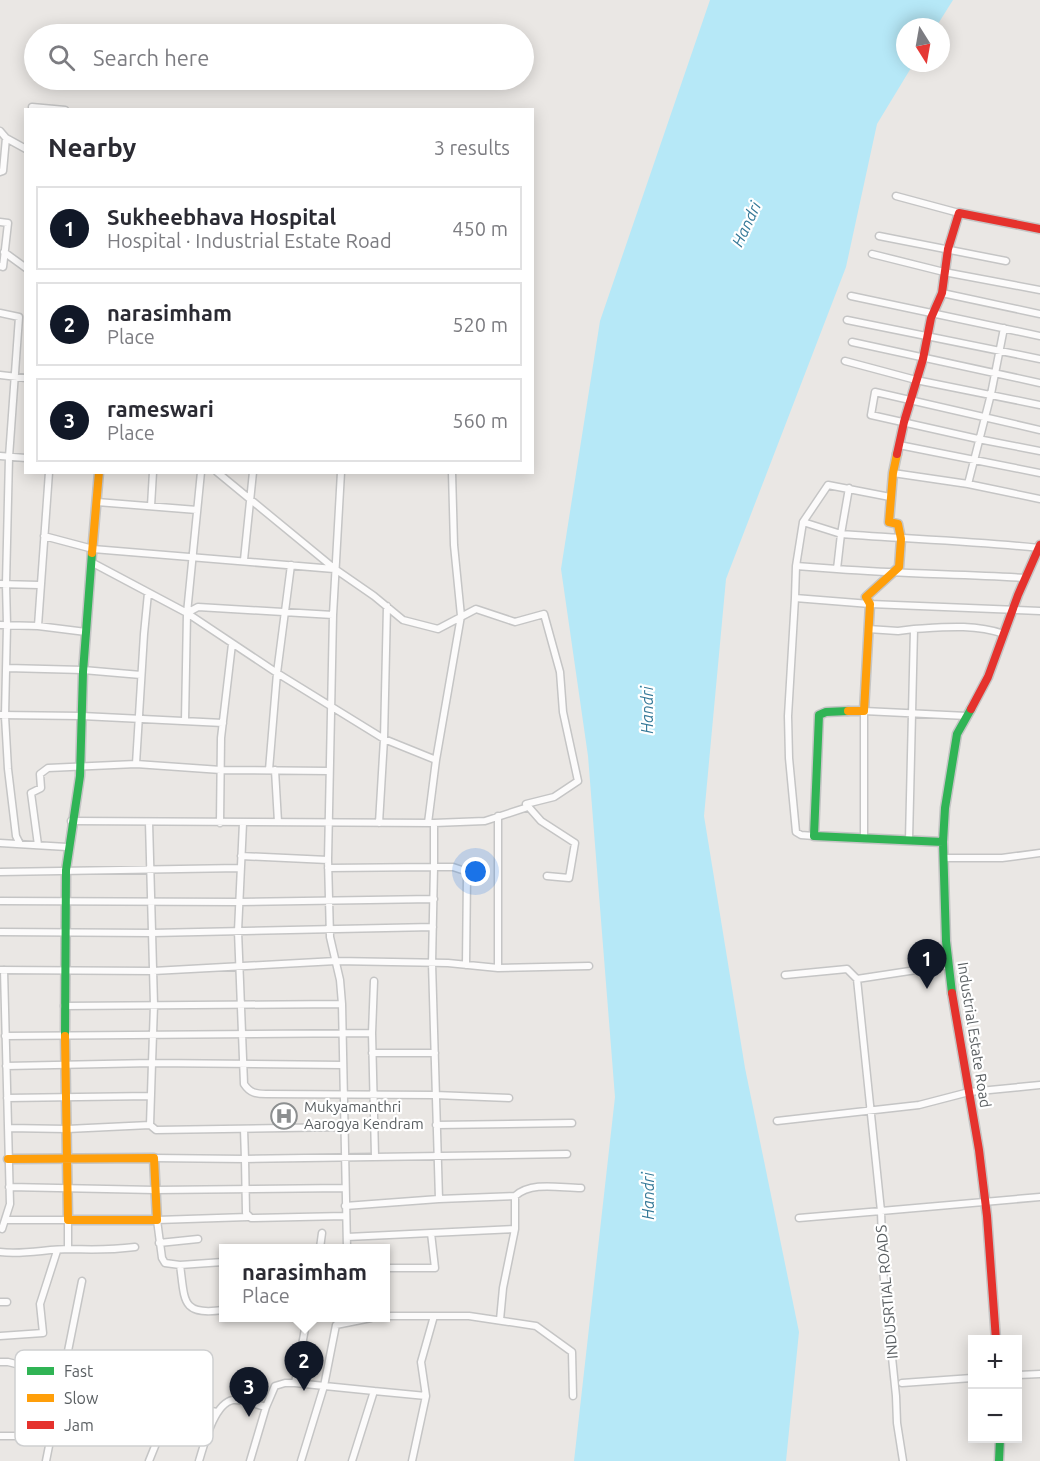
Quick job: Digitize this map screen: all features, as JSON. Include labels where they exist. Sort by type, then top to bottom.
[{"type":"street","points":[[32,107],[43,108]]},
{"type":"street","points":[[0,131],[6,138],[24,148]]},
{"type":"street","points":[[0,172],[3,171],[6,138]]},
{"type":"street","points":[[896,196],[959,213],[1040,229]]},
{"type":"street","points":[[864,839],[864,711],[870,604],[866,597],[899,567],[901,539],[898,524],[889,522],[893,473],[909,401],[923,359],[933,313],[942,293],[948,249],[959,213]]},
{"type":"street","points":[[0,222],[8,223],[3,267],[0,266]]},
{"type":"street","points":[[879,236],[1006,261]]},
{"type":"street","points":[[4,252],[24,267]]},
{"type":"street","points":[[872,254],[944,272],[1040,290]]},
{"type":"street","points":[[942,293],[1040,314]]},
{"type":"street","points":[[851,296],[1040,336]]},
{"type":"street","points":[[0,313],[19,317],[24,322]]},
{"type":"street","points":[[19,317],[3,584],[7,668],[2,715],[16,836],[20,844]]},
{"type":"street","points":[[847,320],[1040,359]]},
{"type":"street","points":[[968,484],[991,394],[1004,328]]},
{"type":"street","points":[[852,342],[1040,383]]},
{"type":"street","points":[[845,361],[916,380],[1040,405]]},
{"type":"street","points":[[0,375],[24,378]]},
{"type":"street","points":[[1040,430],[875,392],[871,415],[1040,451]]},
{"type":"street","points":[[899,445],[1040,473]]},
{"type":"street","points":[[0,456],[24,458]]},
{"type":"street","points":[[893,473],[968,484],[1040,499]]},
{"type":"street","points":[[38,626],[39,585],[49,474]]},
{"type":"street","points":[[68,1249],[64,1006],[66,871],[67,847],[80,767],[83,670],[99,474]]},
{"type":"street","points":[[151,506],[153,474]]},
{"type":"street","points":[[185,721],[187,613],[201,474]]},
{"type":"street","points":[[219,474],[335,569],[403,620],[438,629],[476,609],[515,622],[544,614],[560,672],[563,712],[578,781],[554,797],[526,804],[541,821],[575,843],[569,878],[547,876]]},
{"type":"street","points":[[244,560],[253,474]]},
{"type":"street","points":[[341,474],[333,615],[328,900],[342,1004],[347,1244]]},
{"type":"street","points":[[439,1199],[432,963],[434,867],[431,823],[436,760],[461,616],[454,545],[452,474]]},
{"type":"street","points":[[890,497],[828,485],[803,522],[796,566],[788,716],[796,832],[801,835],[814,836],[943,842]]},
{"type":"street","points":[[837,569],[849,488]]},
{"type":"street","points":[[97,502],[197,510]]},
{"type":"street","points":[[803,522],[841,534],[1039,547]]},
{"type":"street","points":[[44,536],[93,549],[335,569]]},
{"type":"street","name":"Industrial Estate Road","points":[[996,1335],[985,1203],[956,1021],[946,940],[943,842],[945,808],[957,734],[988,677],[1012,610],[1039,547]]},
{"type":"street","points":[[91,562],[187,613],[277,673],[384,739],[436,760]]},
{"type":"street","points":[[278,822],[272,770],[277,673],[291,565]]},
{"type":"street","points":[[796,566],[892,573],[953,573],[1026,578]]},
{"type":"street","points":[[3,584],[39,585]]},
{"type":"street","points":[[136,764],[148,593]]},
{"type":"street","points":[[795,598],[870,604],[1040,611]]},
{"type":"street","points":[[379,823],[384,739],[387,606]]},
{"type":"street","points":[[187,613],[198,607],[333,615]]},
{"type":"street","points":[[4,625],[38,626],[86,632]]},
{"type":"street","points":[[868,629],[898,632],[959,626],[984,628],[1004,634]]},
{"type":"street","points":[[909,840],[914,629]]},
{"type":"street","points":[[220,823],[223,723],[232,644]]},
{"type":"street","points":[[7,668],[83,670],[141,675]]},
{"type":"street","points":[[814,836],[819,715],[826,712],[864,711],[967,716]]},
{"type":"street","points":[[2,715],[82,716],[223,723]]},
{"type":"street","points":[[38,845],[31,794],[40,788],[40,774],[48,768],[136,764],[221,770],[329,771]]},
{"type":"street","points":[[71,821],[431,823],[485,821],[528,807]]},
{"type":"street","points":[[498,816],[498,968]]},
{"type":"street","points":[[149,822],[154,1005],[150,1125]]},
{"type":"street","points":[[243,823],[238,931],[244,1084],[254,1094],[435,1095],[509,1098]]},
{"type":"street","points":[[0,843],[67,847]]},
{"type":"street","points":[[943,858],[1002,858],[1040,853]]},
{"type":"street","points":[[241,856],[328,860]]},
{"type":"street","points":[[328,868],[434,867],[465,870],[467,875],[466,964]]},
{"type":"street","points":[[0,872],[240,868]]},
{"type":"street","points":[[0,901],[238,902],[434,899]]},
{"type":"street","points":[[0,932],[152,933],[433,927]]},
{"type":"street","points":[[0,1228],[2,1229],[6,1220],[10,1204],[2,970],[153,970],[336,960],[466,964],[498,968],[589,966]]},
{"type":"street","points":[[857,979],[949,965]]},
{"type":"street","points":[[785,975],[847,969],[857,979],[881,1211],[799,1218]]},
{"type":"street","points":[[374,981],[372,1053],[375,1156]]},
{"type":"street","points":[[64,1006],[342,1004]]},
{"type":"street","points":[[5,1036],[372,1033]]},
{"type":"street","points":[[372,1053],[435,1053]]},
{"type":"street","points":[[6,1066],[152,1063],[342,1065]]},
{"type":"street","points":[[777,1121],[919,1105],[969,1092],[1040,1085]]},
{"type":"street","points":[[7,1098],[151,1096]]},
{"type":"street","points":[[436,1125],[572,1123]]},
{"type":"street","points":[[8,1128],[67,1129],[150,1125],[156,1130],[344,1127]]},
{"type":"street","points":[[244,1129],[246,1213],[248,1217]]},
{"type":"street","points":[[9,1159],[245,1159],[567,1154]]},
{"type":"street","points":[[154,1158],[159,1243],[165,1263],[180,1265],[219,1262]]},
{"type":"street","points":[[9,1187],[155,1190],[345,1188]]},
{"type":"street","points":[[345,1206],[515,1196],[522,1190],[532,1187],[581,1188]]},
{"type":"street","points":[[500,1320],[503,1288],[515,1229],[515,1196]]},
{"type":"street","name":"INDUSRTIAL ROADS","points":[[903,1461],[897,1423],[893,1357],[883,1270],[881,1211],[1040,1197]]},
{"type":"street","points":[[0,1200],[10,1204]]},
{"type":"street","points":[[6,1220],[345,1216]]},
{"type":"street","points":[[347,1237],[515,1229]]},
{"type":"street","points":[[321,1244],[322,1233]]},
{"type":"street","points":[[390,1268],[435,1268],[431,1233]]},
{"type":"street","points":[[159,1243],[198,1239]]},
{"type":"street","points":[[0,1252],[68,1249],[99,1251],[135,1247]]},
{"type":"street","points":[[0,1336],[43,1333],[40,1304],[57,1251]]},
{"type":"street","points":[[180,1265],[187,1303],[194,1311],[204,1313],[219,1311]]},
{"type":"street","points":[[68,1350],[82,1281]]},
{"type":"street","points":[[390,1316],[469,1316],[536,1326],[572,1352],[573,1396]]},
{"type":"street","points":[[412,1461],[426,1396],[421,1362],[434,1316]]},
{"type":"street","points":[[295,1383],[306,1322]]},
{"type":"street","points":[[301,1461],[324,1386],[337,1322]]},
{"type":"street","points":[[0,1362],[15,1364]]},
{"type":"street","points":[[1022,1375],[1040,1374]]},
{"type":"street","points":[[902,1383],[968,1378]]},
{"type":"street","points":[[249,1461],[276,1386],[295,1383],[426,1396]]},
{"type":"street","points":[[352,1461],[374,1391]]},
{"type":"street","points":[[213,1423],[217,1412],[225,1404],[234,1400],[267,1407]]},
{"type":"street","points":[[213,1411],[217,1412]]},
{"type":"street","points":[[999,1461],[1000,1443]]},
{"type":"street","points":[[46,1461],[49,1446]]},
{"type":"street","points":[[149,1461],[155,1446]]},
{"type":"street","points":[[199,1461],[205,1446]]},
{"type":"water","name":"Handri","points":[[710,0],[953,0],[942,18],[896,18],[896,72],[909,72],[877,124],[846,267],[726,579],[704,816],[745,1068],[799,1332],[786,1461],[574,1461],[615,1097],[588,756],[561,569],[600,321]]},
{"type":"traffic: fast","points":[[65,1036],[66,870],[80,776],[83,672],[92,553]]},
{"type":"traffic: fast","points":[[952,993],[946,941],[943,842],[945,808],[957,734],[971,709]]},
{"type":"traffic: fast","points":[[848,711],[826,712],[819,715],[814,836],[943,842]]},
{"type":"traffic: fast","points":[[999,1461],[1000,1443]]},
{"type":"traffic: slow","points":[[848,711],[864,711],[870,604],[866,597],[899,567],[901,539],[898,524],[889,522],[897,454]]},
{"type":"traffic: slow","points":[[92,553],[99,474]]},
{"type":"traffic: slow","points":[[8,1159],[154,1158],[157,1220],[68,1220],[67,1174],[67,1151],[65,1036]]},
{"type":"traffic: jam","points":[[897,454],[923,359],[931,318],[942,293],[948,249],[959,213],[1040,229]]},
{"type":"traffic: jam","points":[[971,709],[988,677],[1018,595],[1040,545]]},
{"type":"traffic: jam","points":[[952,993],[979,1150],[987,1216],[996,1335]]},
{"type":"place","name":"Sukheebhava Hospital","points":[[927,989]]},
{"type":"place","name":"Mukyamanthri Aarogya Kendram","points":[[284,1116]]},
{"type":"place","name":"narasimham","points":[[304,1391]]},
{"type":"place","name":"rameswari","points":[[249,1417]]}]
